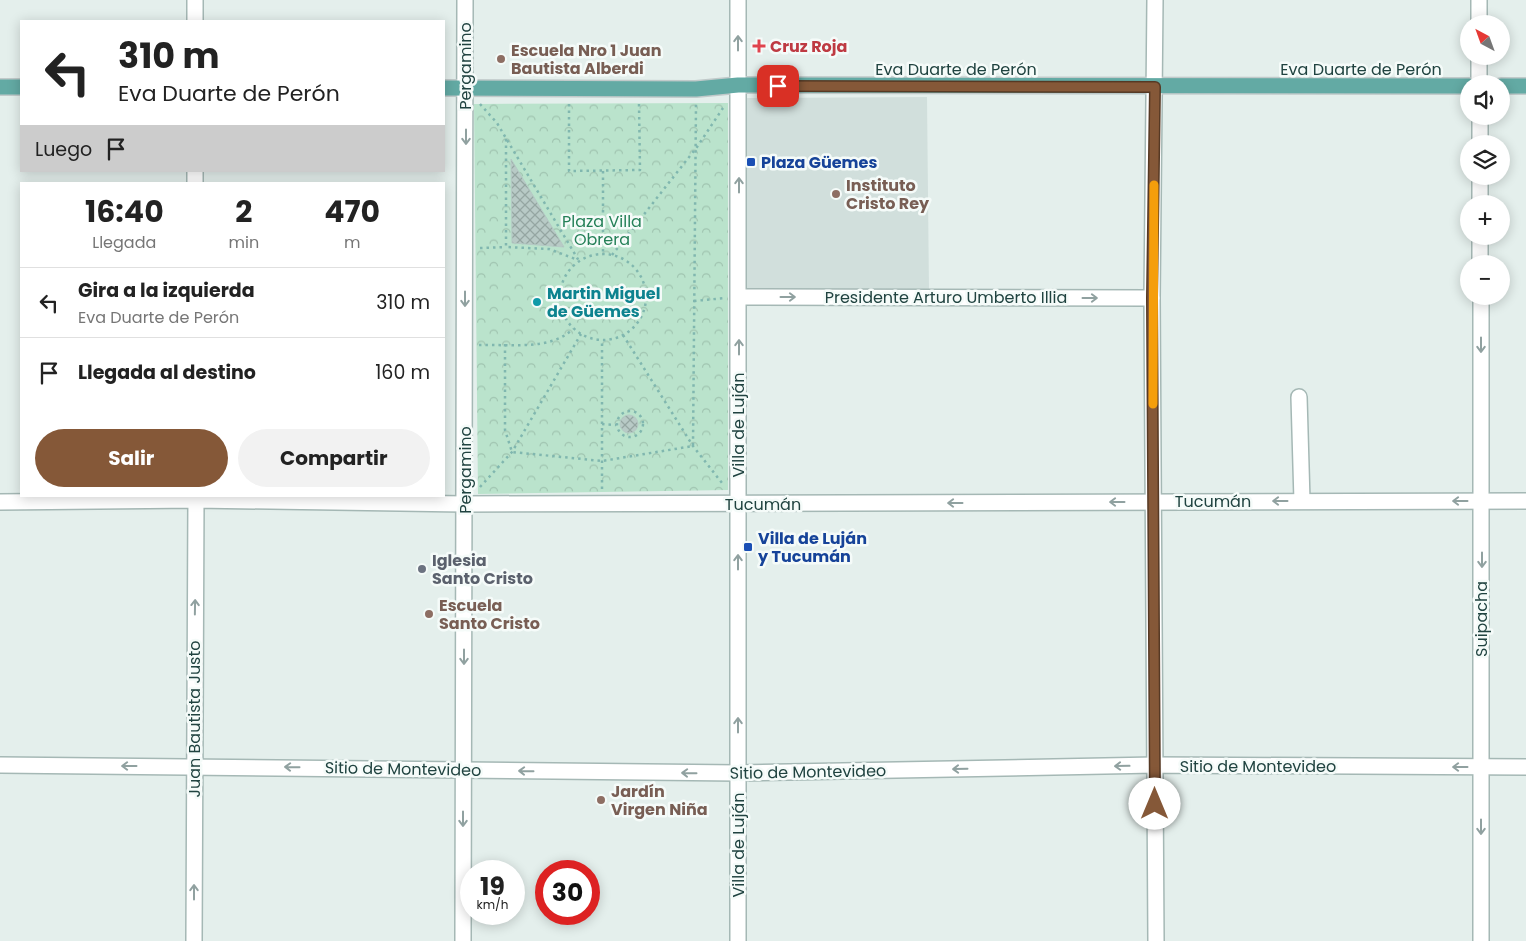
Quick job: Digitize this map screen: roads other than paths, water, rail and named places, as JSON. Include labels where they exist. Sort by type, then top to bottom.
[{"type":"main road","name":"Eva Duarte de Perón","points":[[445,88],[568,90],[696,89],[738,85],[1460,86]]},
{"type":"main road","points":[[1510,86],[1526,86]]},
{"type":"main road","points":[[0,87],[20,87]]},
{"type":"street","points":[[194,0],[195,20]]},
{"type":"street","name":"Pergamino","points":[[463,941],[466,248],[465,0]]},
{"type":"street","name":"Villa de Luján","points":[[738,0],[738,941]]},
{"type":"street","points":[[1155,0],[1152,298],[1156,941]]},
{"type":"street","points":[[1480,0],[1480,15]]},
{"type":"street","name":"Presidente Arturo Umberto Illia","points":[[739,297],[1152,298]]},
{"type":"street","name":"Suipacha","points":[[1481,305],[1481,941]]},
{"type":"street","points":[[1299,397],[1302,501]]},
{"type":"street","name":"Tucumán","points":[[0,502],[196,498],[464,504],[1526,501]]},
{"type":"street","name":"Juan Bautista Justo","points":[[194,941],[193,766],[196,498]]},
{"type":"street","name":"Sitio de Montevideo","points":[[0,765],[738,774],[1155,766],[1526,767]]},
{"type":"place","name":"Cruz Roja","points":[[759,46]]},
{"type":"place","name":"Escuela Nro 1 Juan Bautista Alberdi","points":[[501,59]]},
{"type":"place","name":"Plaza Güemes","points":[[751,162]]},
{"type":"place","name":"Instituto Cristo Rey","points":[[836,194]]},
{"type":"place","name":"Martin Miguel de Güemes","points":[[537,302]]},
{"type":"place","name":"Villa de Luján y Tucumán","points":[[748,547]]},
{"type":"place","name":"Iglesia Santo Cristo","points":[[422,569]]},
{"type":"place","name":"Escuela Santo Cristo","points":[[429,614]]},
{"type":"place","name":"Jardín Virgen Niña","points":[[601,800]]},
{"type":"park label","name":"Plaza Villa Obrera","points":[[602,230]]}]
